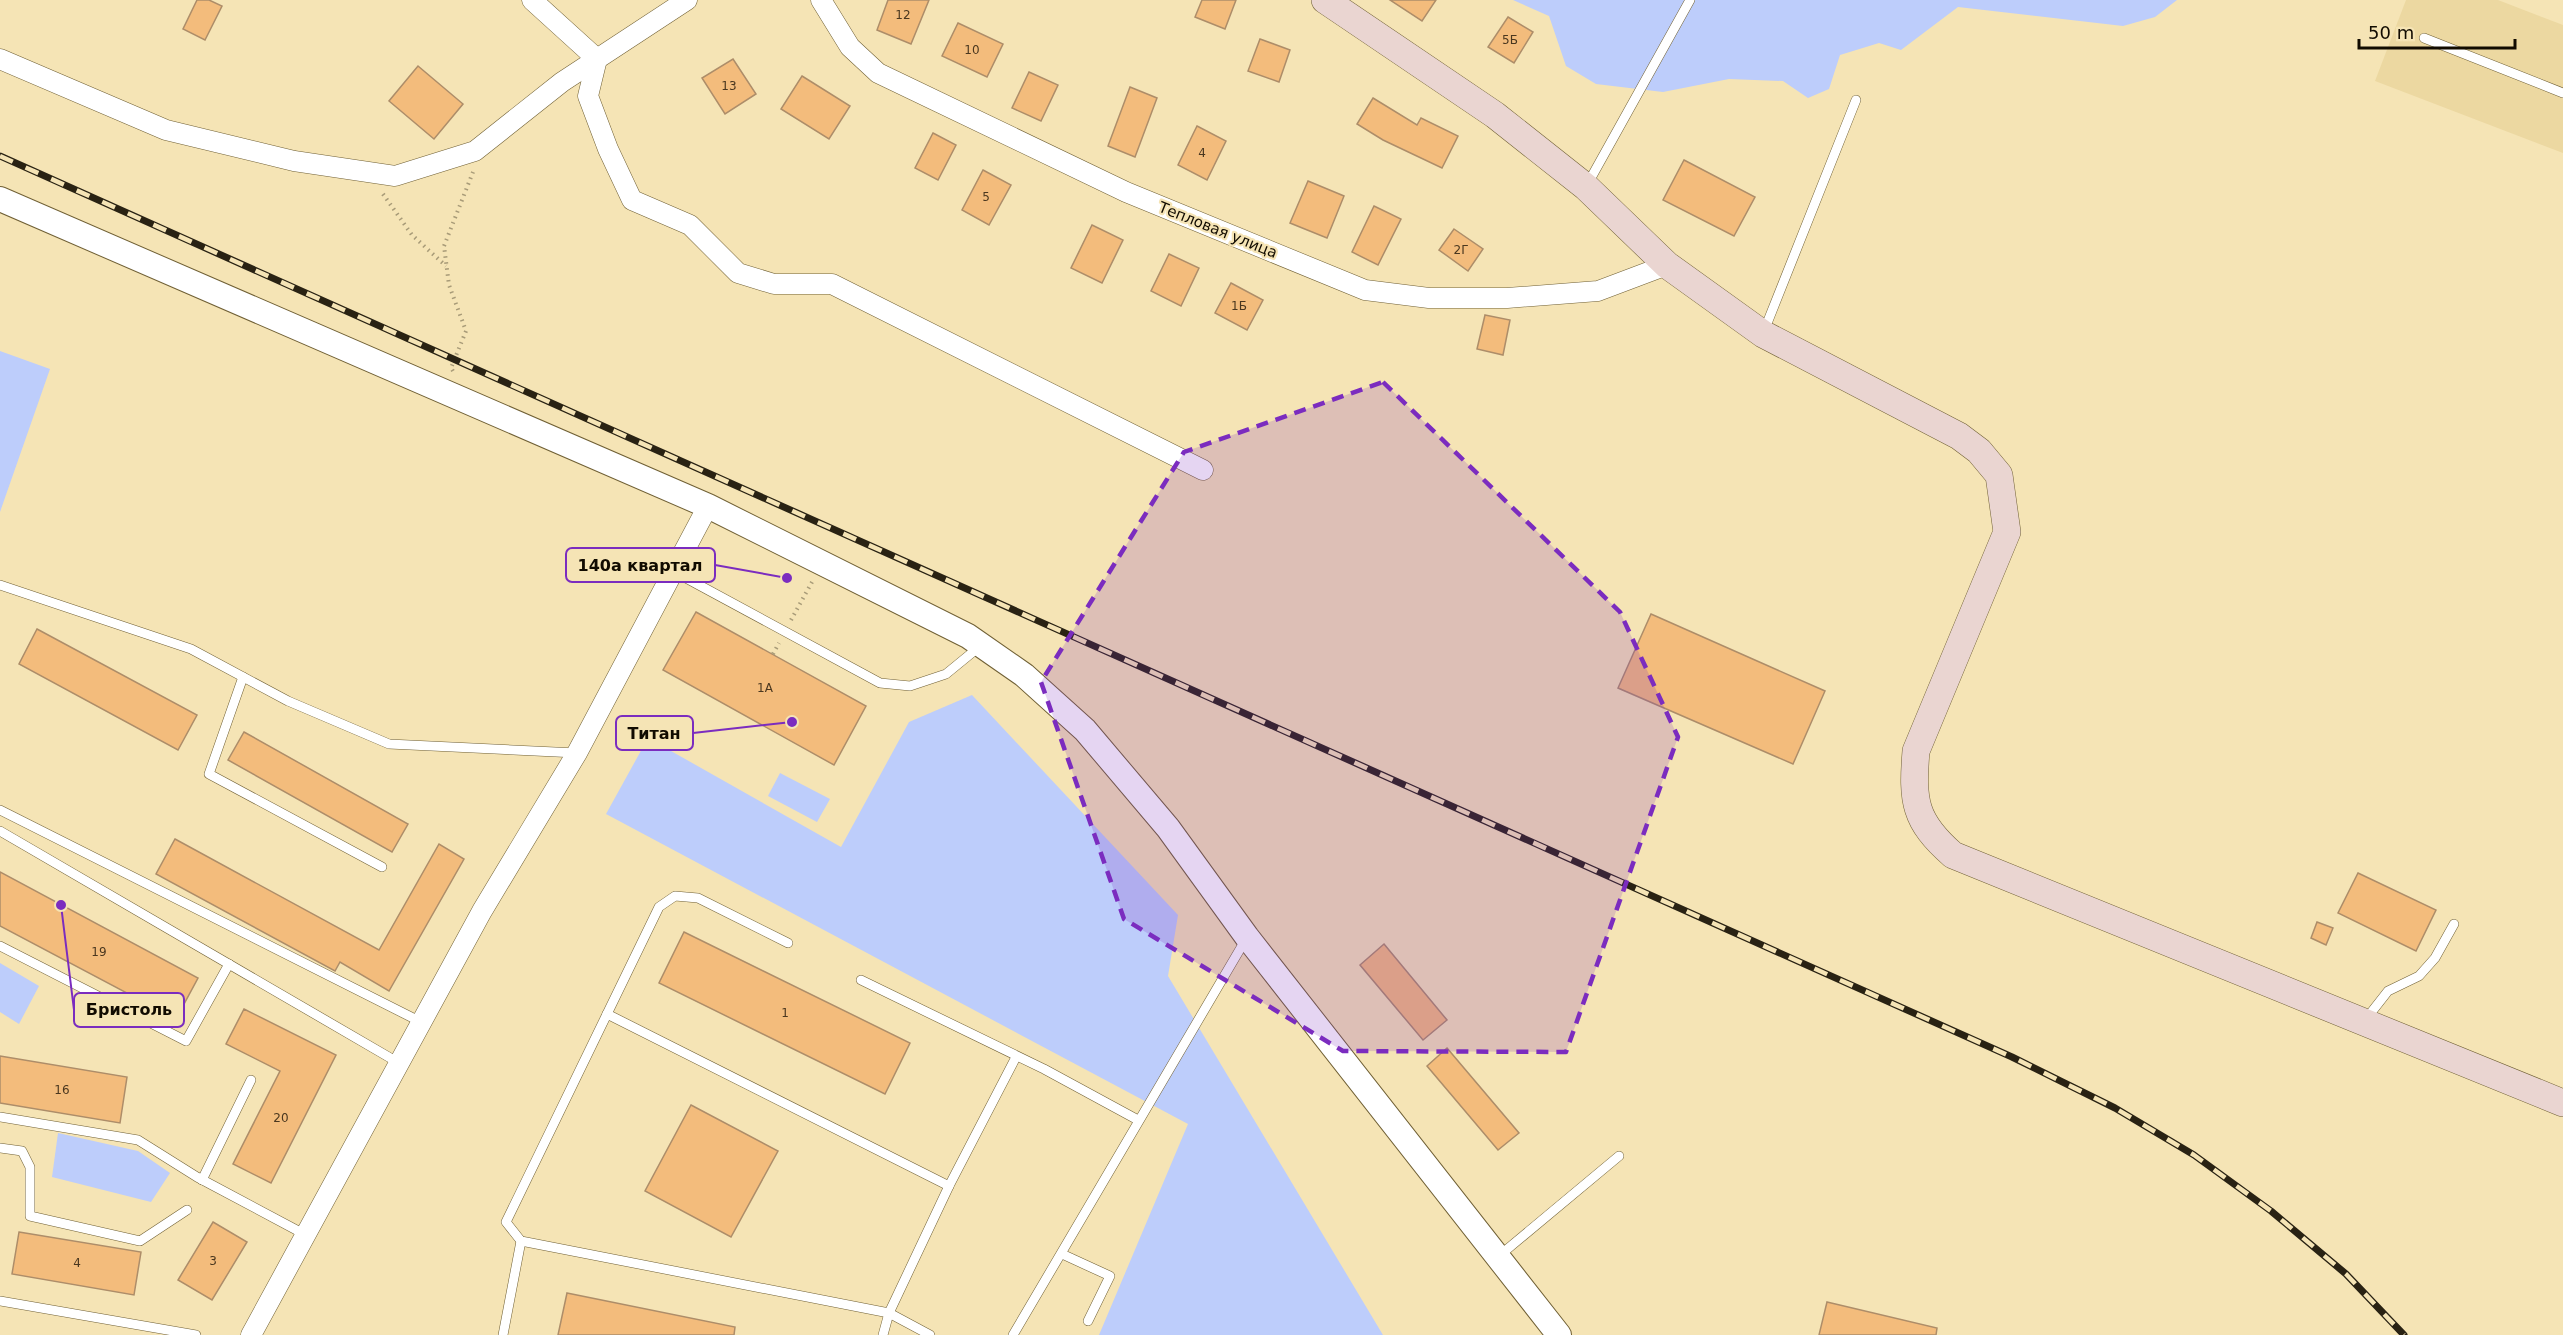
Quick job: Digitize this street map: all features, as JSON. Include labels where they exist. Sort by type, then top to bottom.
[{"type":"main road","points":[[1325,0],[1495,115],[1586,187],[1667,265],[1763,333],[1959,436],[1979,451],[1999,475],[2007,532],[1916,751],[1913,787],[1920,818],[1934,838],[1953,855],[2563,1103]]},
{"type":"street","points":[[532,0],[597,59]]},
{"type":"street","points":[[0,59],[166,130],[294,161],[395,176],[475,151],[562,82],[687,0]]},
{"type":"street","name":"Тепловая улица","points":[[821,0],[850,47],[878,74],[1126,192],[1365,290],[1429,298],[1507,298],[1598,291],[1667,265]]},
{"type":"street","points":[[597,59],[588,96],[608,149],[632,200],[690,225],[738,273],[774,284],[832,284],[1203,470]]},
{"type":"street","points":[[0,199],[708,506],[968,636],[1024,675],[1085,730],[1168,828],[1247,937],[1559,1335]]},
{"type":"street","points":[[252,1335],[304,1234],[482,911],[577,753],[708,506]]},
{"type":"lane","points":[[1586,187],[1690,0]]},
{"type":"lane","points":[[2424,38],[2563,93]]},
{"type":"lane","points":[[1763,333],[1856,100]]},
{"type":"lane","points":[[673,571],[880,682],[910,686],[946,674],[981,645]]},
{"type":"lane","points":[[0,585],[191,649],[288,701],[389,744],[577,753]]},
{"type":"lane","points":[[243,677],[209,774],[382,867]]},
{"type":"lane","points":[[0,810],[421,1023]]},
{"type":"lane","points":[[0,831],[399,1063]]},
{"type":"lane","points":[[788,943],[698,898],[675,896],[659,907],[506,1222],[521,1241],[889,1314],[930,1335]]},
{"type":"lane","points":[[2364,1022],[2388,991],[2419,976],[2436,958],[2454,924]]},
{"type":"lane","points":[[1013,1335],[1247,937]]},
{"type":"lane","points":[[0,946],[186,1041],[229,964]]},
{"type":"lane","points":[[861,980],[1044,1069],[1138,1120]]},
{"type":"lane","points":[[607,1014],[950,1186]]},
{"type":"lane","points":[[883,1335],[889,1314],[950,1186],[1016,1057]]},
{"type":"lane","points":[[202,1180],[251,1080]]},
{"type":"lane","points":[[0,1117],[138,1140],[202,1180],[304,1234]]},
{"type":"lane","points":[[0,1148],[22,1151],[30,1167],[30,1216],[140,1241],[187,1210]]},
{"type":"lane","points":[[1498,1257],[1619,1156]]},
{"type":"lane","points":[[503,1335],[521,1241]]},
{"type":"lane","points":[[1062,1254],[1110,1276],[1088,1322]]},
{"type":"lane","points":[[0,1301],[196,1335]]},
{"type":"path","points":[[454,375],[451,368],[466,331],[449,285],[444,246],[487,142]]},
{"type":"path","points":[[370,172],[389,205],[412,235],[447,267]]},
{"type":"path","points":[[797,610],[812,581]]},
{"type":"highlighted area","points":[[1383,382],[1620,612],[1678,737],[1566,1052],[1343,1051],[1124,919],[1041,682],[1184,452]]},
{"type":"shaded area","points":[[1513,0],[2177,0],[2155,17],[2123,26],[1958,7],[1901,50],[1879,43],[1840,55],[1829,89],[1808,98],[1783,81],[1729,79],[1663,92],[1596,84],[1566,66],[1549,16]]},
{"type":"shaded area","points":[[2406,0],[2498,0],[2563,25],[2563,153],[2375,81]]},
{"type":"shaded area","points":[[0,351],[50,369],[0,512]]},
{"type":"shaded area","points":[[972,695],[1178,915],[1168,976],[1383,1335],[1099,1335],[1188,1124],[606,814],[648,738],[841,847],[909,722]]},
{"type":"shaded area","points":[[780,773],[830,799],[817,822],[768,796]]},
{"type":"shaded area","points":[[0,963],[39,986],[19,1024],[0,1012]]},
{"type":"shaded area","points":[[58,1133],[138,1151],[170,1173],[151,1202],[52,1177]]},
{"type":"building","points":[[197,0],[209,0],[222,6],[205,40],[183,29]]},
{"type":"building","points":[[888,0],[929,0],[911,44],[877,30]]},
{"type":"building","points":[[1202,0],[1236,0],[1225,29],[1195,17]]},
{"type":"building","points":[[1390,0],[1436,0],[1422,21]]},
{"type":"building","points":[[1508,17],[1533,32],[1514,63],[1488,47]]},
{"type":"building","points":[[958,23],[1003,44],[987,77],[942,56]]},
{"type":"building","points":[[1260,39],[1290,50],[1279,82],[1248,71]]},
{"type":"building","points":[[733,59],[756,94],[725,114],[702,78]]},
{"type":"building","points":[[418,66],[463,104],[434,139],[389,101]]},
{"type":"building","points":[[1029,72],[1058,85],[1041,121],[1012,108]]},
{"type":"building","points":[[802,76],[850,106],[829,139],[781,109]]},
{"type":"building","points":[[1130,87],[1157,98],[1135,157],[1108,146]]},
{"type":"building","points":[[1373,98],[1417,125],[1421,118],[1458,136],[1442,168],[1383,140],[1357,124]]},
{"type":"building","points":[[1197,126],[1226,141],[1207,180],[1178,165]]},
{"type":"building","points":[[933,133],[956,145],[938,180],[915,168]]},
{"type":"building","points":[[1684,160],[1755,197],[1734,236],[1663,200]]},
{"type":"building","points":[[983,170],[1011,185],[989,225],[962,210]]},
{"type":"building","points":[[1308,181],[1344,196],[1327,238],[1290,223]]},
{"type":"building","points":[[1374,206],[1401,219],[1378,265],[1352,252]]},
{"type":"building","points":[[1092,225],[1123,240],[1102,283],[1071,268]]},
{"type":"building","points":[[1454,229],[1483,249],[1468,271],[1439,250]]},
{"type":"building","points":[[1169,254],[1199,268],[1181,306],[1151,291]]},
{"type":"building","points":[[1231,283],[1263,300],[1247,330],[1215,313]]},
{"type":"building","points":[[1485,315],[1510,320],[1503,355],[1477,349]]},
{"type":"building","points":[[696,612],[866,706],[834,765],[663,670]]},
{"type":"building","points":[[1651,614],[1825,691],[1793,764],[1618,688]]},
{"type":"building","points":[[37,629],[197,715],[178,750],[19,664]]},
{"type":"building","points":[[244,732],[408,824],[392,852],[228,760]]},
{"type":"building","points":[[175,839],[379,950],[439,844],[464,859],[389,991],[340,962],[335,971],[156,874]]},
{"type":"building","points":[[0,872],[198,978],[176,1019],[0,926]]},
{"type":"building","points":[[2358,873],[2436,910],[2416,951],[2338,913]]},
{"type":"building","points":[[2317,922],[2333,928],[2326,945],[2311,938]]},
{"type":"building","points":[[684,932],[910,1043],[885,1094],[659,983]]},
{"type":"building","points":[[1384,944],[1447,1020],[1423,1040],[1360,965]]},
{"type":"building","points":[[244,1009],[336,1055],[271,1183],[233,1164],[280,1071],[226,1044]]},
{"type":"building","points":[[1447,1048],[1519,1133],[1498,1150],[1427,1066]]},
{"type":"building","points":[[0,1056],[127,1077],[120,1123],[0,1103]]},
{"type":"building","points":[[691,1105],[778,1151],[731,1237],[645,1191]]},
{"type":"building","points":[[213,1222],[247,1242],[212,1300],[178,1280]]},
{"type":"building","points":[[19,1232],[141,1252],[134,1295],[12,1274]]},
{"type":"building","points":[[567,1293],[735,1327],[734,1335],[558,1335]]},
{"type":"building","points":[[1827,1302],[1937,1328],[1936,1335],[1819,1335]]},
{"type":"railway","points":[[0,156],[2012,1057],[2115,1108],[2194,1155],[2271,1211],[2346,1274],[2404,1335]]},
{"type":"place","name":"140а квартал","points":[[787,578]]},
{"type":"place","name":"Титан","points":[[792,722]]},
{"type":"place","name":"Бристоль","points":[[61,905]]}]
